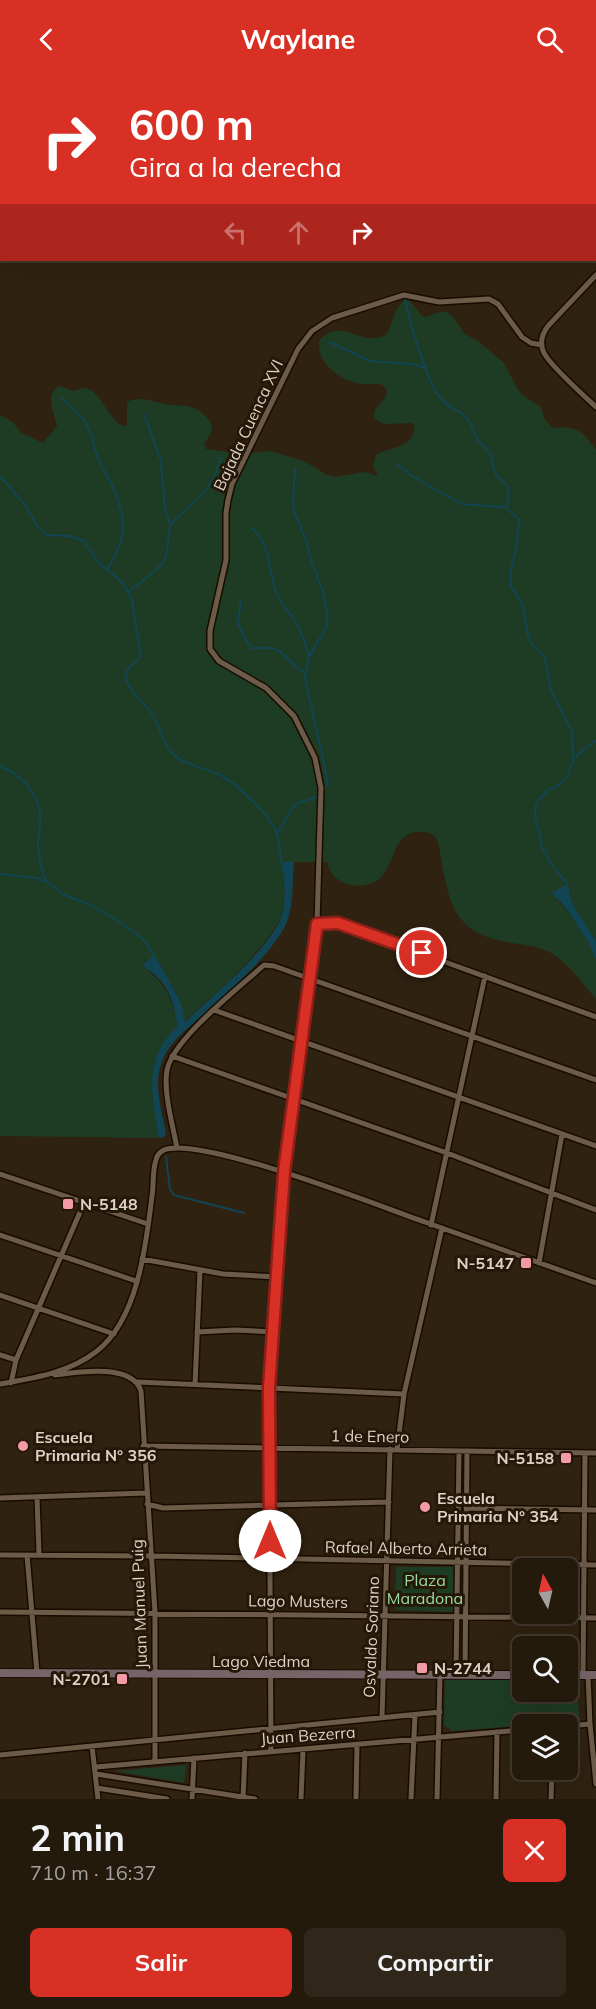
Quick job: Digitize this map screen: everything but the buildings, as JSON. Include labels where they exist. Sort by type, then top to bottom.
[{"type":"main road","name":"Lago Viedma","points":[[0,1673],[512,1675]]},
{"type":"street","points":[[596,275],[548,326],[544,332],[542,345],[547,357],[596,407]]},
{"type":"street","name":"Bajada Cuenca XVI","points":[[317,924],[322,802],[315,758],[301,728],[285,706],[266,688],[219,661],[210,649],[210,631],[226,560],[226,513],[232,484],[298,349],[312,331],[332,318],[404,295],[440,302],[489,299],[498,304],[522,337],[531,343],[542,345]]},
{"type":"street","points":[[271,1751],[269,1388],[284,1172],[317,924],[338,923],[596,1017]]},
{"type":"street","points":[[177,1148],[166,1079],[172,1056],[182,1041],[264,965],[310,978],[596,1080]]},
{"type":"street","points":[[431,1225],[485,976]]},
{"type":"street","points":[[214,1011],[596,1146]]},
{"type":"street","points":[[172,1056],[447,1153],[596,1210]]},
{"type":"street","points":[[539,1263],[562,1134]]},
{"type":"street","points":[[47,1376],[90,1356],[114,1334],[124,1317],[142,1259],[156,1160],[163,1151],[177,1148],[203,1151],[284,1172],[596,1283]]},
{"type":"street","points":[[0,1174],[148,1224]]},
{"type":"street","points":[[10,1383],[16,1360],[84,1203]]},
{"type":"street","name":"Osvaldo Soriano","points":[[382,1717],[388,1502],[393,1450],[442,1228]]},
{"type":"street","points":[[0,1235],[136,1281]]},
{"type":"street","points":[[142,1259],[223,1274],[277,1277]]},
{"type":"street","points":[[195,1385],[200,1270]]},
{"type":"street","points":[[0,1295],[114,1334]]},
{"type":"street","points":[[197,1332],[236,1330],[273,1332]]},
{"type":"street","points":[[0,1355],[16,1360]]},
{"type":"street","points":[[0,1384],[69,1373],[117,1372],[128,1375],[137,1382],[404,1394]]},
{"type":"street","name":"Juan Manuel Puig","points":[[137,1382],[142,1396],[146,1493],[153,1556],[155,1761]]},
{"type":"street","name":"1 de Enero","points":[[143,1446],[596,1453]]},
{"type":"street","points":[[459,1451],[457,1616],[460,1675]]},
{"type":"street","points":[[460,1675],[465,1617],[467,1451]]},
{"type":"street","points":[[585,1453],[584,1618],[596,1784]]},
{"type":"street","points":[[0,1498],[146,1493]]},
{"type":"street","points":[[36,1497],[39,1554]]},
{"type":"street","points":[[147,1504],[163,1508],[388,1502]]},
{"type":"street","points":[[466,1508],[596,1510]]},
{"type":"street","name":"Rafael Alberto Arrieta","points":[[0,1555],[596,1565]]},
{"type":"street","points":[[27,1555],[37,1673]]},
{"type":"street","name":"Lago Musters","points":[[0,1612],[596,1618]]},
{"type":"street","points":[[437,1799],[440,1675]]},
{"type":"street","points":[[0,1755],[440,1712]]},
{"type":"street","points":[[411,1799],[414,1715]]},
{"type":"street","points":[[578,1725],[590,1724]]},
{"type":"street","name":"Juan Bezerra","points":[[96,1770],[155,1761],[357,1746],[440,1736],[512,1731]]},
{"type":"street","points":[[496,1799],[497,1732]]},
{"type":"street","points":[[92,1746],[98,1799]]},
{"type":"street","points":[[356,1799],[357,1746]]},
{"type":"street","points":[[301,1799],[303,1750]]},
{"type":"street","points":[[243,1798],[245,1753]]},
{"type":"street","points":[[192,1799],[194,1758]]},
{"type":"street","points":[[96,1770],[255,1799]]},
{"type":"street","points":[[551,1799],[552,1780]]},
{"type":"street","points":[[97,1788],[167,1799]]},
{"type":"green space","points":[[405,300],[410,301],[422,316],[447,312],[465,334],[478,341],[504,363],[518,390],[541,407],[544,418],[552,428],[578,431],[596,450],[596,941],[573,905],[570,892],[556,899],[581,929],[591,946],[596,962],[596,999],[570,968],[551,953],[539,948],[484,936],[470,928],[453,905],[438,842],[431,834],[415,832],[407,835],[397,846],[383,875],[367,885],[341,882],[333,875],[327,862],[282,862],[284,900],[277,925],[240,970],[184,1022],[181,1003],[159,962],[148,971],[165,988],[174,1010],[177,1027],[166,1039],[159,1052],[153,1078],[154,1105],[160,1138],[0,1136],[0,415],[13,422],[20,432],[43,443],[57,426],[51,404],[54,390],[59,386],[73,391],[82,388],[94,392],[113,418],[123,426],[127,425],[127,402],[132,400],[142,399],[191,407],[201,412],[212,424],[211,433],[204,444],[206,449],[243,454],[271,451],[306,462],[327,475],[335,477],[365,472],[378,476],[373,466],[376,455],[407,443],[414,433],[414,425],[411,423],[384,424],[375,419],[375,411],[387,390],[383,385],[347,380],[332,371],[322,358],[319,341],[326,335],[338,331],[372,338],[385,336],[395,313]]},
{"type":"green space","name":"Plaza Maradona","points":[[396,1567],[456,1567],[455,1612],[395,1610]]},
{"type":"green space","points":[[445,1679],[512,1680],[512,1702],[578,1700],[580,1721],[578,1721],[578,1714],[512,1714],[512,1726],[452,1731],[444,1725]]},
{"type":"green space","points":[[186,1765],[184,1783],[115,1771]]},
{"type":"water","points":[[281,862],[294,862],[292,900],[287,922],[273,945],[252,969],[169,1048],[160,1067],[158,1079],[159,1100],[166,1134],[160,1138],[152,1091],[154,1064],[166,1039],[177,1027],[174,1007],[166,988],[143,965],[154,955],[181,1003],[185,1022],[253,958],[275,930],[284,903]]},
{"type":"water","points":[[567,884],[573,905],[596,941],[596,960],[589,943],[568,911],[552,893]]},
{"type":"waterway","points":[[405,300],[420,353],[436,392],[444,402],[470,422],[478,440],[489,452],[495,474],[507,485],[509,496],[506,507],[519,519],[516,548],[510,573],[511,586],[523,605],[531,643],[545,658],[551,690],[572,731],[573,760],[567,777],[559,785],[548,790],[539,799],[535,808],[542,847],[567,884]]},
{"type":"waterway","points":[[329,342],[370,361],[412,364],[426,368]]},
{"type":"waterway","points":[[62,398],[79,414],[89,429],[98,458],[120,506],[122,536],[107,570]]},
{"type":"waterway","points":[[144,414],[161,461],[165,509],[170,524]]},
{"type":"waterway","points":[[129,591],[163,563],[170,525],[206,489],[217,471],[221,458]]},
{"type":"waterway","points":[[396,463],[412,476],[461,504],[505,507]]},
{"type":"waterway","points":[[295,469],[293,504],[295,514],[322,589],[327,612],[327,626],[309,657],[305,678],[328,782],[323,792]]},
{"type":"waterway","points":[[0,476],[25,505],[38,527],[47,535],[70,536],[84,541],[98,562],[123,583],[132,600],[140,650],[139,659],[130,666],[126,673],[129,687],[152,714],[167,746],[174,755],[188,764],[224,777],[260,808],[277,834],[281,862]]},
{"type":"waterway","points":[[252,528],[263,542],[277,594],[300,629],[309,657]]},
{"type":"waterway","points":[[240,600],[238,623],[251,648],[272,648],[279,651],[304,673]]},
{"type":"waterway","points":[[573,759],[596,740]]},
{"type":"waterway","points":[[0,766],[26,784],[38,805],[41,820],[38,851],[46,881]]},
{"type":"waterway","points":[[277,835],[292,808],[298,803],[319,796]]},
{"type":"waterway","points":[[0,874],[37,878],[47,882],[64,895],[89,904],[120,922],[144,940],[154,955]]},
{"type":"waterway","points":[[166,1157],[170,1189],[174,1195],[244,1213]]},
{"type":"place","name":"N-5148","points":[[68,1204]]},
{"type":"place","name":"N-5147","points":[[526,1263]]},
{"type":"place","name":"Escuela Primaria N° 356","points":[[23,1446]]},
{"type":"place","name":"N-5158","points":[[566,1458]]},
{"type":"place","name":"Escuela Primaria N° 354","points":[[425,1507]]},
{"type":"place","name":"N-2744","points":[[422,1668]]},
{"type":"place","name":"N-2701","points":[[122,1679]]},
{"type":"route","points":[[270,1541],[269,1388],[284,1172],[317,924],[338,923],[422,953]]}]
